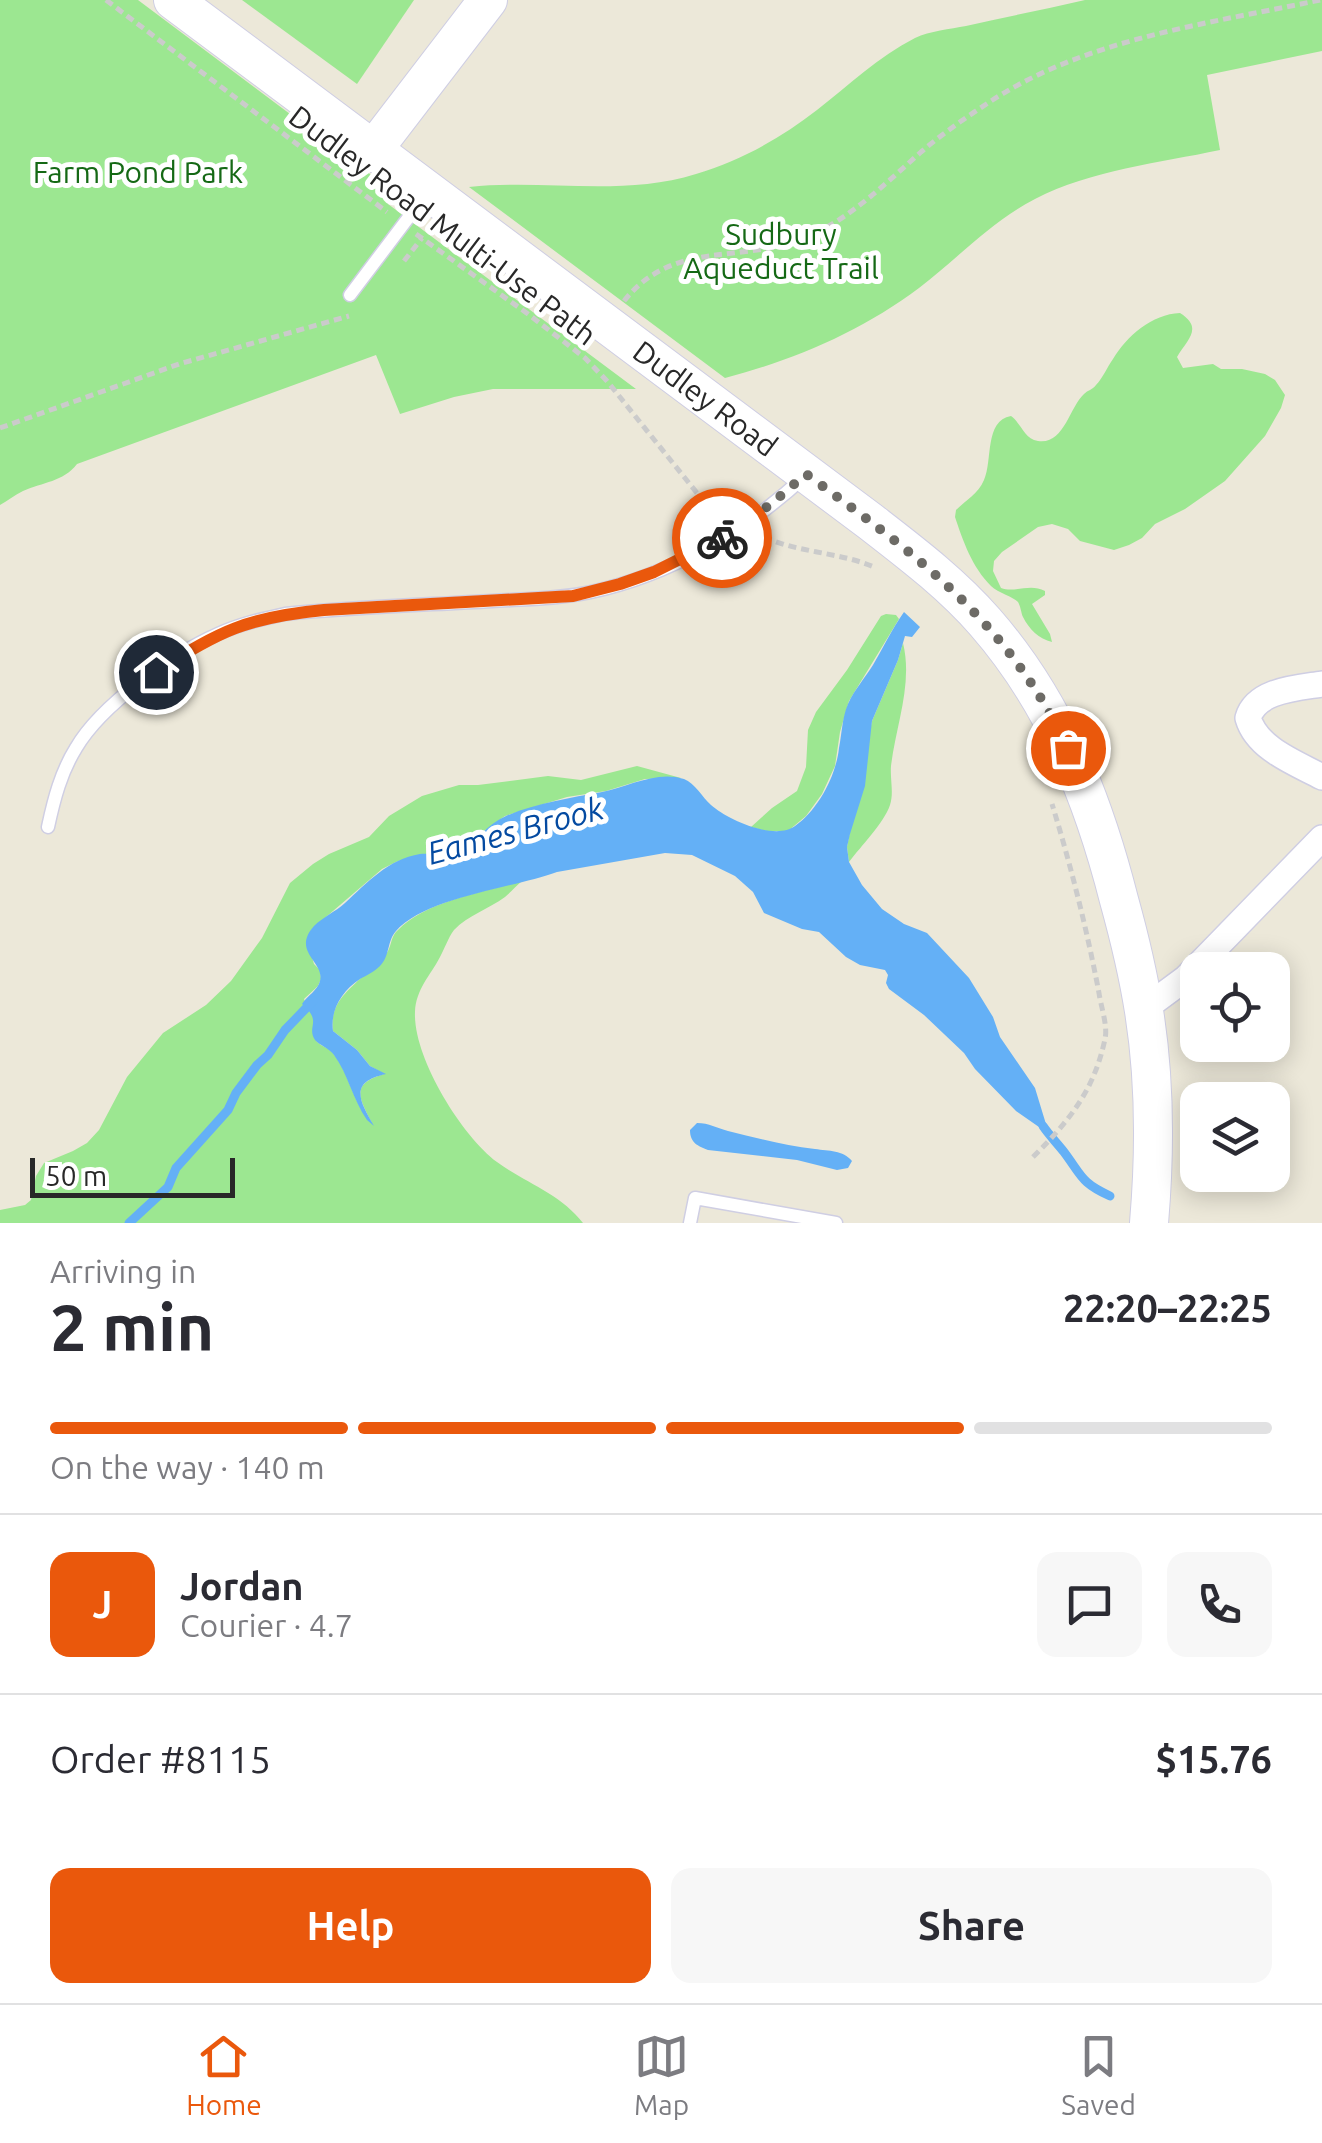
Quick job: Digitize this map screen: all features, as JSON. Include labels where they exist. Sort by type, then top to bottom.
[{"type":"street","name":"Dudley Road","points":[[173,0],[902,546],[962,598],[996,636],[1035,689],[1068,748],[1116,886],[1144,1009],[1152,1098],[1150,1223]]},
{"type":"street","points":[[373,150],[488,0]]},
{"type":"street","points":[[1322,684],[1268,696],[1252,706],[1248,718],[1255,733],[1271,748],[1322,778]]},
{"type":"street","points":[[1144,1009],[1186,978],[1322,838]]},
{"type":"lane","points":[[350,294],[429,191]]},
{"type":"lane","points":[[48,827],[62,775],[86,732],[136,686],[217,634],[285,614],[553,597],[605,589],[654,572],[712,543],[771,504],[806,474]]},
{"type":"lane","points":[[690,1223],[695,1198],[836,1223]]},
{"type":"path","name":"Dudley Road Multi-Use Path","points":[[106,0],[585,358],[721,517]]},
{"type":"path","points":[[619,307],[642,281],[672,264],[706,255],[784,245],[823,229],[859,206],[946,132],[991,100],[1043,72],[1126,42],[1320,0]]},
{"type":"path","points":[[0,428],[179,364],[349,316]]},
{"type":"path","points":[[764,537],[784,545],[850,558],[882,572]]},
{"type":"path","points":[[1034,1157],[1066,1123],[1087,1090],[1106,1035],[1090,949],[1049,796]]},
{"type":"green space","name":"Farm Pond Park","points":[[0,0],[138,0],[402,198],[388,204],[636,389],[493,389],[400,414],[376,355],[77,464],[59,478],[23,491],[0,505]]},
{"type":"green space","points":[[242,0],[414,0],[357,84]]},
{"type":"green space","name":"Sudbury Aqueduct Trail","points":[[1085,0],[1322,0],[1322,51],[1207,75],[1220,150],[1102,174],[1035,199],[1004,218],[919,288],[874,318],[802,353],[751,371],[725,378],[469,187],[640,185],[696,174],[774,139],[915,38]]},
{"type":"green space","points":[[1180,313],[1192,329],[1177,357],[1183,368],[1213,364],[1221,369],[1265,374],[1275,380],[1285,395],[1281,408],[1265,436],[1225,481],[1155,524],[1129,545],[1114,550],[1080,541],[1068,529],[1052,524],[1038,527],[1002,552],[994,561],[993,571],[1001,588],[1045,591],[1032,604],[1050,634],[1052,642],[1047,641],[1028,626],[1018,602],[994,588],[978,571],[961,535],[956,510],[984,480],[993,433],[1002,419],[1011,416],[1033,440],[1054,437],[1133,335],[1160,317]]},
{"type":"green space","points":[[886,614],[899,619],[849,701],[835,766],[822,794],[806,816],[788,831],[751,827],[797,791],[806,767],[808,730],[816,712]]},
{"type":"green space","points":[[903,643],[905,689],[891,766],[891,800],[883,819],[849,862],[847,847],[872,721]]},
{"type":"green space","points":[[637,766],[681,778],[645,779],[567,797],[505,816],[458,852],[398,861],[382,869],[312,929],[307,940],[321,979],[304,999],[314,1017],[314,1036],[338,1060],[372,1123],[360,1092],[366,1082],[384,1074],[333,1031],[337,1005],[384,957],[396,932],[410,920],[456,899],[522,881],[505,897],[454,930],[418,996],[416,1030],[442,1094],[469,1134],[497,1162],[554,1196],[583,1223],[0,1223],[0,1210],[31,1200],[36,1176],[44,1163],[87,1143],[99,1130],[127,1077],[163,1033],[206,1005],[231,981],[262,938],[290,883],[313,864],[369,837],[389,816],[422,796],[459,785],[548,776],[581,780]]},
{"type":"water","points":[[904,612],[920,627],[912,637],[905,636],[872,721],[865,786],[847,847],[849,862],[882,909],[927,933],[969,978],[993,1017],[1000,1037],[1035,1088],[1049,1134],[1016,1111],[964,1053],[889,989],[885,970],[860,965],[846,957],[819,932],[764,913],[753,892],[735,876],[692,855],[665,853],[557,872],[472,895],[428,910],[396,931],[383,962],[348,989],[333,1016],[333,1031],[370,1066],[386,1074],[374,1077],[362,1087],[361,1100],[374,1126],[367,1120],[339,1062],[315,1040],[312,1015],[302,1004],[320,981],[306,943],[314,926],[398,861],[420,854],[453,855],[499,819],[517,811],[653,778],[688,781],[719,811],[752,827],[776,831],[795,826],[824,791],[834,770],[848,704]]},
{"type":"water","points":[[697,1123],[782,1144],[835,1152],[852,1161],[848,1168],[837,1170],[797,1160],[708,1150],[691,1138],[690,1130]]},
{"type":"waterway","name":"Eames Brook","points":[[129,1223],[168,1187],[176,1168],[228,1110],[257,1065],[313,1001]]},
{"type":"waterway","name":"Eames Brook","points":[[1043,1126],[1083,1178],[1110,1196]]},
{"type":"way so far","points":[[722,538],[783,496],[806,474],[917,558],[976,611],[1026,675],[1068,748]]},
{"type":"route","points":[[156,672],[201,642],[251,621],[324,610],[573,596],[654,572],[722,538]]}]
